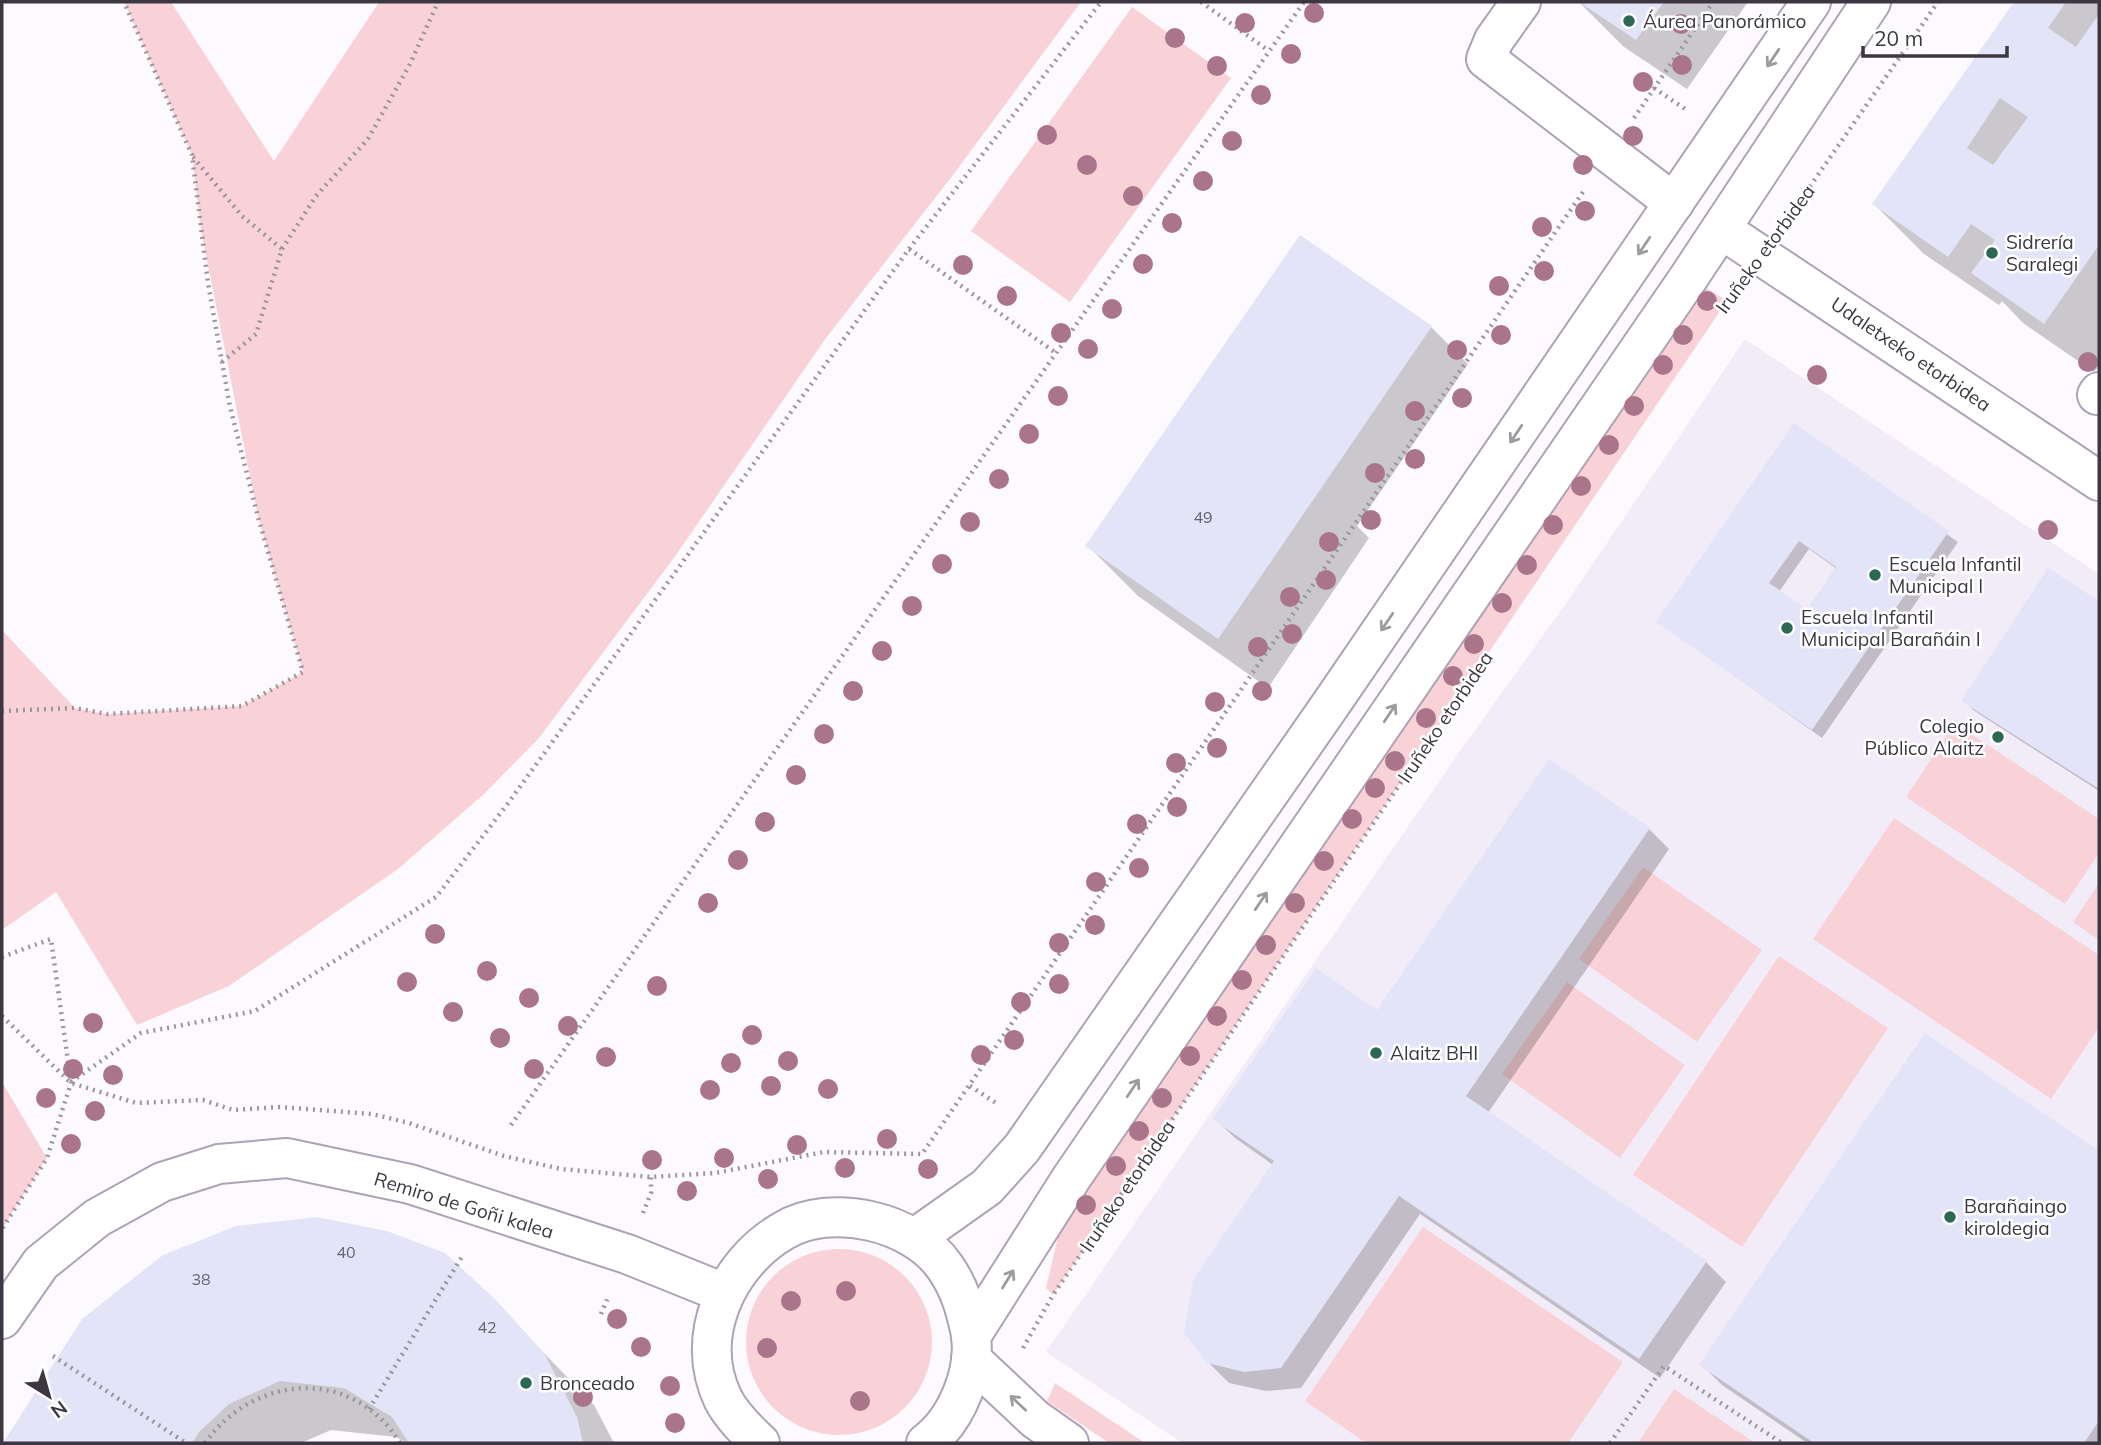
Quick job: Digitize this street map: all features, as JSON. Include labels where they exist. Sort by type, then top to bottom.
[{"type":"main road","points":[[1521,2],[1494,40],[1486,59],[1674,203]]},
{"type":"main road","points":[[915,1238],[987,1187],[1021,1148],[1811,2]]},
{"type":"main road","points":[[926,1443],[937,1435],[960,1399],[971,1348],[1072,1177],[1721,229],[1871,2]]},
{"type":"main road","name":"Udaletxeko etorbidea","points":[[1721,229],[1762,253],[2099,481]]},
{"type":"main road","name":"Remiro de Goñi kalea","points":[[2,1319],[41,1263],[97,1217],[162,1182],[219,1164],[287,1158],[411,1184],[626,1254],[723,1293]]},
{"type":"main road","points":[[748,1439],[723,1399],[713,1364],[713,1328],[723,1293],[748,1255],[785,1229],[829,1217],[873,1220],[915,1238],[944,1265],[963,1298],[971,1348],[1002,1388],[1035,1419],[1069,1443]]},
{"type":"path","points":[[124,2],[192,155],[242,216],[282,249]]},
{"type":"path","points":[[222,362],[256,334],[282,249],[316,196],[368,139],[410,64],[438,2]]},
{"type":"path","points":[[71,1083],[141,1033],[256,1011],[436,897],[517,791],[909,249],[1101,2]]},
{"type":"path","points":[[1200,2],[1269,51]]},
{"type":"path","points":[[511,1125],[1304,2]]},
{"type":"path","points":[[2,1016],[71,1083],[136,1103],[203,1100],[233,1110],[294,1108],[372,1114],[409,1123],[504,1156],[561,1169],[651,1177],[715,1173],[824,1152],[922,1154],[1713,2]]},
{"type":"path","name":"Iruñeko etorbidea","points":[[1762,253],[1938,2]]},
{"type":"path","points":[[2,711],[75,708],[107,714],[242,706],[303,672],[258,517],[222,362],[208,283],[192,155]]},
{"type":"path","points":[[909,249],[1056,353]]},
{"type":"path","name":"Iruñeko etorbidea","points":[[1002,1388],[1053,1295],[1422,752]]},
{"type":"path","points":[[2,957],[51,939],[71,1083],[47,1158],[2,1229]]},
{"type":"path","points":[[369,1409],[463,1255]]},
{"type":"path","points":[[52,1356],[186,1443]]},
{"type":"path","points":[[1610,1443],[1664,1366],[1782,1443]]},
{"type":"path","points":[[205,1443],[220,1422],[243,1405],[279,1389],[324,1391],[351,1398],[369,1409],[400,1443]]},
{"type":"shaded area","points":[[124,2],[171,2],[274,161],[379,2],[1081,2],[953,175],[826,338],[676,555],[539,738],[484,794],[398,869],[229,986],[137,1025],[56,892],[2,930],[2,630],[75,708],[107,714],[242,706],[303,672],[258,517],[201,230],[192,155]]},
{"type":"shaded area","points":[[1132,7],[1231,78],[1070,302],[971,231]]},
{"type":"shaded area","points":[[1689,277],[1727,301],[1053,1295],[1046,1288],[1072,1177]]},
{"type":"shaded area","points":[[1745,339],[2099,574],[2099,1443],[1182,1443],[1046,1352],[1460,751],[1567,602]]},
{"type":"shaded area","points":[[1955,723],[2099,819],[2099,853],[2065,904],[1906,797]]},
{"type":"shaded area","points":[[1894,818],[2099,955],[2099,1027],[2051,1099],[1813,939]]},
{"type":"shaded area","points":[[1643,867],[1762,950],[1697,1042],[1579,959]]},
{"type":"shaded area","points":[[2099,883],[2099,940],[2073,922]]},
{"type":"shaded area","points":[[1779,956],[1888,1028],[1742,1247],[1633,1175]]},
{"type":"shaded area","points":[[1567,982],[1685,1065],[1620,1158],[1502,1074]]},
{"type":"shaded area","points":[[2,1082],[47,1158],[2,1229]]},
{"type":"shaded area","points":[[1423,1227],[1623,1362],[1568,1443],[1366,1443],[1305,1401]]},
{"type":"shaded area","points":[[839,1249],[875,1256],[905,1276],[925,1306],[932,1342],[925,1378],[905,1408],[875,1428],[839,1435],[803,1428],[773,1408],[753,1378],[746,1342],[753,1306],[773,1276],[803,1256]]},
{"type":"shaded area","points":[[1055,1383],[1145,1443],[1109,1443],[1047,1401]]},
{"type":"shaded area","points":[[1674,1389],[1755,1443],[1638,1443]]},
{"type":"building","name":"Áurea Panorámico","points":[[1579,2],[1664,2],[1636,40]]},
{"type":"building","points":[[2014,2],[2066,2],[2048,28],[2076,47],[2099,14],[2099,245],[2044,324],[1971,273],[1995,240],[1971,224],[1948,257],[1872,204]],"holes":[[[2000,98],[2028,117],[1993,165],[1967,148]]]},
{"type":"building","points":[[1300,235],[1432,326],[1218,639],[1085,546]]},
{"type":"building","name":"Escuela Infantil Municipal I","points":[[1794,423],[1949,531],[1812,730],[1656,622]],"holes":[[[1799,541],[1836,567],[1807,609],[1769,583]]]},
{"type":"building","points":[[2048,568],[2099,601],[2099,789],[1961,701]]},
{"type":"building","name":"Alaitz BHI","points":[[1549,759],[1650,828],[1466,1096],[1707,1261],[1639,1359],[1399,1196],[1281,1368],[1244,1372],[1207,1363],[1184,1333],[1193,1280],[1274,1161],[1212,1119],[1316,968],[1377,1010]]},
{"type":"building","name":"Barañaingo kiroldegia","points":[[1925,1033],[2099,1151],[2099,1421],[2084,1443],[1814,1443],[1699,1365]]},
{"type":"building","points":[[317,1217],[387,1231],[445,1253],[496,1300],[544,1353],[577,1417],[583,1443],[409,1443],[392,1417],[344,1388],[280,1381],[229,1404],[199,1432],[192,1443],[3,1443],[82,1319],[163,1255],[236,1226]]},
{"type":"place","name":"Áurea Panorámico","points":[[1629,21]]},
{"type":"place","name":"Sidrería Saralegi","points":[[1992,253]]},
{"type":"place","name":"Escuela Infantil Municipal I","points":[[1875,575]]},
{"type":"place","name":"Escuela Infantil Municipal Barañáin I","points":[[1787,628]]},
{"type":"place","name":"Colegio Público Alaitz","points":[[1998,737]]},
{"type":"place","name":"Alaitz BHI","points":[[1376,1053]]},
{"type":"place","name":"Barañaingo kiroldegia","points":[[1950,1217]]},
{"type":"place","name":"Bronceado","points":[[526,1383]]}]
